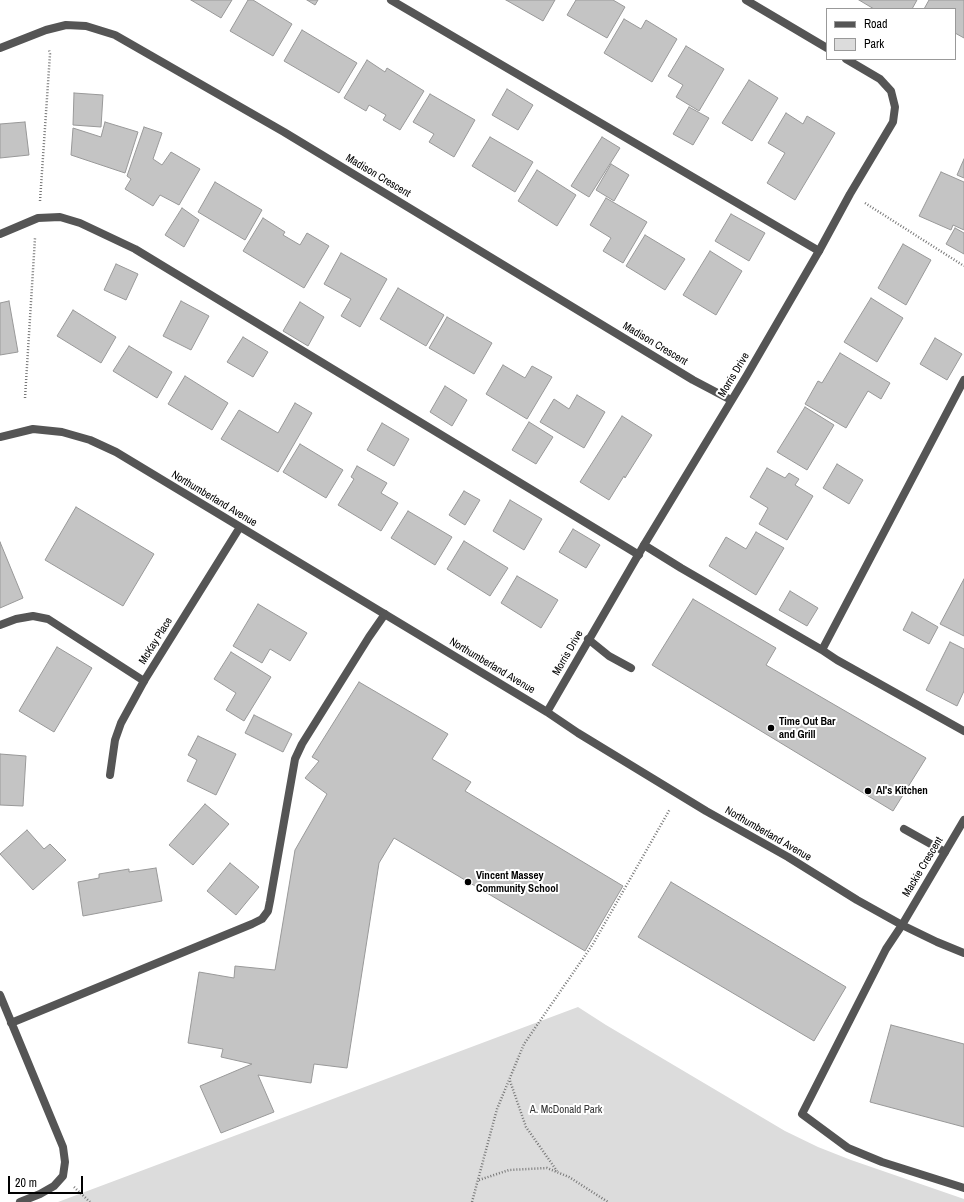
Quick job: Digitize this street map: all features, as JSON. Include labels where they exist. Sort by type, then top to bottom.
[{"type":"street","points":[[391,0],[819,252]]},
{"type":"street","points":[[746,0],[826,47]]},
{"type":"street","name":"Madison Crescent","points":[[0,48],[46,30],[66,25],[86,26],[115,35],[284,132],[693,380],[731,400]]},
{"type":"street","name":"Morris Drive","points":[[547,712],[588,639],[819,252],[850,194],[894,122],[895,106],[891,92],[880,79],[848,60]]},
{"type":"street","points":[[0,234],[38,218],[60,217],[80,223],[135,249],[639,555]]},
{"type":"street","points":[[822,650],[964,380]]},
{"type":"street","name":"Northumberland Avenue","points":[[0,437],[33,429],[62,432],[90,440],[116,452],[547,712],[578,733],[706,811],[788,857],[857,900],[902,925],[964,953]]},
{"type":"street","name":"McKay Place","points":[[110,775],[115,740],[121,723],[144,681],[240,527]]},
{"type":"street","points":[[644,545],[837,660],[964,731]]},
{"type":"street","points":[[11,1023],[262,919],[268,911],[296,759],[302,744],[385,614]]},
{"type":"street","points":[[0,625],[16,619],[33,616],[48,619],[144,681]]},
{"type":"street","points":[[588,639],[609,656],[631,668]]},
{"type":"street","name":"Mackie Crescent","points":[[964,820],[902,925],[886,949],[802,1114],[848,1148],[882,1162],[964,1188]]},
{"type":"street","points":[[904,829],[945,852]]},
{"type":"street","points":[[0,995],[63,1147],[65,1162],[63,1176],[54,1186],[40,1194],[20,1202]]},
{"type":"path","points":[[850,194],[964,266]]},
{"type":"path","points":[[472,1202],[497,1109],[524,1044],[593,944],[665,817]]},
{"type":"path","points":[[509,1080],[526,1127],[557,1172]]},
{"type":"path","points":[[479,1180],[509,1170],[547,1168],[569,1177],[608,1202]]},
{"type":"green space","name":"A. McDonald Park","points":[[578,1007],[785,1131],[818,1147],[851,1160],[964,1199],[964,1202],[58,1202]]},
{"type":"building","points":[[191,0],[232,0],[221,18]]},
{"type":"building","points":[[248,0],[253,0],[292,24],[273,56],[230,31]]},
{"type":"building","points":[[307,0],[318,0],[315,5]]},
{"type":"building","points":[[506,0],[555,0],[543,21]]},
{"type":"building","points":[[576,0],[613,0],[625,7],[607,38],[567,15]]},
{"type":"building","points":[[859,0],[917,0],[913,8],[872,8]]},
{"type":"building","points":[[929,0],[964,0],[964,38],[956,34],[956,8],[925,8]]},
{"type":"building","points":[[624,19],[641,29],[646,20],[677,39],[652,82],[604,53]]},
{"type":"building","points":[[302,30],[357,63],[339,93],[284,61]]},
{"type":"building","points":[[686,46],[724,69],[699,111],[676,97],[683,85],[668,76]]},
{"type":"building","points":[[367,60],[385,72],[387,68],[424,91],[400,130],[383,120],[386,115],[369,105],[366,111],[344,98]]},
{"type":"building","points":[[749,80],[778,98],[752,141],[722,123]]},
{"type":"building","points":[[507,89],[533,105],[518,130],[492,115]]},
{"type":"building","points":[[74,93],[103,95],[101,127],[73,125]]},
{"type":"building","points":[[430,94],[475,120],[454,157],[429,142],[434,134],[413,122]]},
{"type":"building","points":[[689,107],[709,118],[693,145],[673,134]]},
{"type":"building","points":[[786,113],[803,124],[807,116],[835,133],[795,200],[767,183],[785,153],[768,143]]},
{"type":"building","points":[[25,122],[29,155],[0,158],[0,124]]},
{"type":"building","points":[[105,122],[138,132],[125,173],[71,155],[73,128],[101,137]]},
{"type":"building","points":[[144,127],[162,133],[153,159],[162,165],[171,152],[200,169],[179,205],[160,195],[153,206],[125,189],[131,179],[127,176]]},
{"type":"building","points":[[490,137],[533,162],[515,192],[472,166]]},
{"type":"building","points":[[602,137],[620,148],[589,197],[571,186]]},
{"type":"building","points":[[964,159],[964,178],[957,175]]},
{"type":"building","points":[[611,164],[629,175],[614,201],[596,190]]},
{"type":"building","points":[[537,170],[576,195],[557,226],[518,201]]},
{"type":"building","points":[[941,172],[964,182],[964,230],[953,225],[951,230],[919,216]]},
{"type":"building","points":[[215,182],[262,210],[245,240],[198,212]]},
{"type":"building","points":[[606,198],[647,222],[623,263],[603,251],[611,238],[590,225]]},
{"type":"building","points":[[182,208],[199,220],[184,247],[165,235]]},
{"type":"building","points":[[731,214],[765,233],[749,261],[715,241]]},
{"type":"building","points":[[263,218],[285,232],[283,235],[300,245],[307,233],[329,246],[304,288],[243,251]]},
{"type":"building","points":[[955,228],[964,233],[964,254],[946,244]]},
{"type":"building","points":[[645,235],[685,259],[665,290],[626,266]]},
{"type":"building","points":[[903,244],[931,260],[906,305],[878,288]]},
{"type":"building","points":[[710,251],[742,271],[716,315],[683,295]]},
{"type":"building","points":[[341,253],[387,279],[360,327],[341,316],[351,299],[324,284]]},
{"type":"building","points":[[116,264],[138,274],[126,300],[104,290]]},
{"type":"building","points":[[398,288],[444,315],[426,346],[380,319]]},
{"type":"building","points":[[871,298],[903,318],[877,362],[844,342]]},
{"type":"building","points":[[9,301],[18,352],[0,355],[0,303]]},
{"type":"building","points":[[181,301],[209,316],[191,350],[163,336]]},
{"type":"building","points":[[300,302],[324,317],[308,346],[283,331]]},
{"type":"building","points":[[73,310],[116,337],[101,363],[57,336]]},
{"type":"building","points":[[447,317],[492,343],[474,374],[429,348]]},
{"type":"building","points":[[243,337],[268,352],[253,377],[227,362]]},
{"type":"building","points":[[935,338],[962,354],[947,380],[920,364]]},
{"type":"building","points":[[129,346],[172,372],[157,398],[113,371]]},
{"type":"building","points":[[840,353],[890,383],[881,399],[868,391],[846,428],[805,404],[818,381],[822,383]]},
{"type":"building","points":[[503,365],[525,378],[532,366],[552,377],[527,419],[486,394]]},
{"type":"building","points":[[185,376],[228,403],[212,430],[168,404]]},
{"type":"building","points":[[445,386],[467,400],[452,426],[430,412]]},
{"type":"building","points":[[577,395],[605,412],[584,448],[540,422],[554,399],[569,409]]},
{"type":"building","points":[[295,403],[312,413],[278,472],[221,439],[239,410],[278,433]]},
{"type":"building","points":[[805,407],[834,425],[807,470],[777,452]]},
{"type":"building","points":[[622,416],[652,435],[625,478],[624,476],[609,500],[580,482]]},
{"type":"building","points":[[529,422],[553,437],[536,464],[512,450]]},
{"type":"building","points":[[382,423],[409,439],[394,466],[367,450]]},
{"type":"building","points":[[300,444],[343,470],[326,498],[283,472]]},
{"type":"building","points":[[837,464],[863,480],[849,504],[823,488]]},
{"type":"building","points":[[357,466],[387,483],[381,493],[398,503],[381,531],[338,505],[354,479],[351,477]]},
{"type":"building","points":[[767,468],[785,478],[789,473],[799,479],[795,485],[813,496],[787,540],[759,524],[768,508],[750,497]]},
{"type":"building","points":[[464,491],[480,500],[465,525],[449,515]]},
{"type":"building","points":[[510,500],[542,519],[524,550],[493,531]]},
{"type":"building","points":[[76,507],[154,554],[123,606],[45,560]]},
{"type":"building","points":[[408,511],[452,537],[435,565],[391,538]]},
{"type":"building","points":[[573,529],[600,545],[586,568],[559,552]]},
{"type":"building","points":[[756,532],[784,548],[756,595],[709,566],[726,537],[746,549]]},
{"type":"building","points":[[464,541],[508,568],[490,596],[447,569]]},
{"type":"building","points":[[0,542],[23,598],[0,608]]},
{"type":"building","points":[[517,576],[558,600],[541,628],[501,603]]},
{"type":"building","points":[[964,579],[964,636],[940,624]]},
{"type":"building","points":[[790,591],[818,608],[807,626],[779,610]]},
{"type":"building","points":[[693,599],[776,648],[766,665],[926,758],[893,811],[652,665]]},
{"type":"building","points":[[258,604],[307,633],[290,661],[270,649],[262,663],[233,646]]},
{"type":"building","points":[[912,612],[938,627],[929,644],[903,630]]},
{"type":"building","points":[[950,642],[964,649],[964,691],[957,706],[926,690]]},
{"type":"building","points":[[57,647],[92,668],[54,732],[19,711]]},
{"type":"building","points":[[231,652],[271,677],[244,721],[226,710],[236,693],[214,679]]},
{"type":"building","points":[[359,682],[448,734],[432,759],[471,782],[465,791],[623,886],[585,951],[394,838],[379,863],[347,1068],[314,1064],[311,1083],[258,1075],[274,1112],[221,1133],[200,1086],[252,1064],[221,1057],[223,1049],[188,1043],[199,972],[234,978],[235,966],[275,970],[295,850],[327,794],[305,778],[319,761],[312,757]]},
{"type":"building","points":[[254,715],[292,734],[283,752],[245,733]]},
{"type":"building","points":[[198,736],[236,754],[216,795],[187,781],[197,760],[188,755]]},
{"type":"building","points":[[0,754],[26,756],[23,806],[0,805]]},
{"type":"building","points":[[205,804],[229,824],[193,865],[169,845]]},
{"type":"building","points":[[27,830],[44,849],[50,844],[66,860],[33,890],[0,854]]},
{"type":"building","points":[[230,863],[259,887],[236,915],[207,891]]},
{"type":"building","points":[[156,868],[162,901],[83,916],[78,882],[99,878],[99,874],[129,869],[129,872]]},
{"type":"building","points":[[671,882],[846,987],[814,1041],[638,937]]},
{"type":"building","points":[[891,1025],[964,1044],[964,1127],[870,1102]]},
{"type":"place","name":"Time Out Bar and Grill","points":[[771,728]]},
{"type":"place","name":"Al's Kitchen","points":[[868,791]]},
{"type":"place","name":"Vincent Massey Community School","points":[[468,882]]}]
